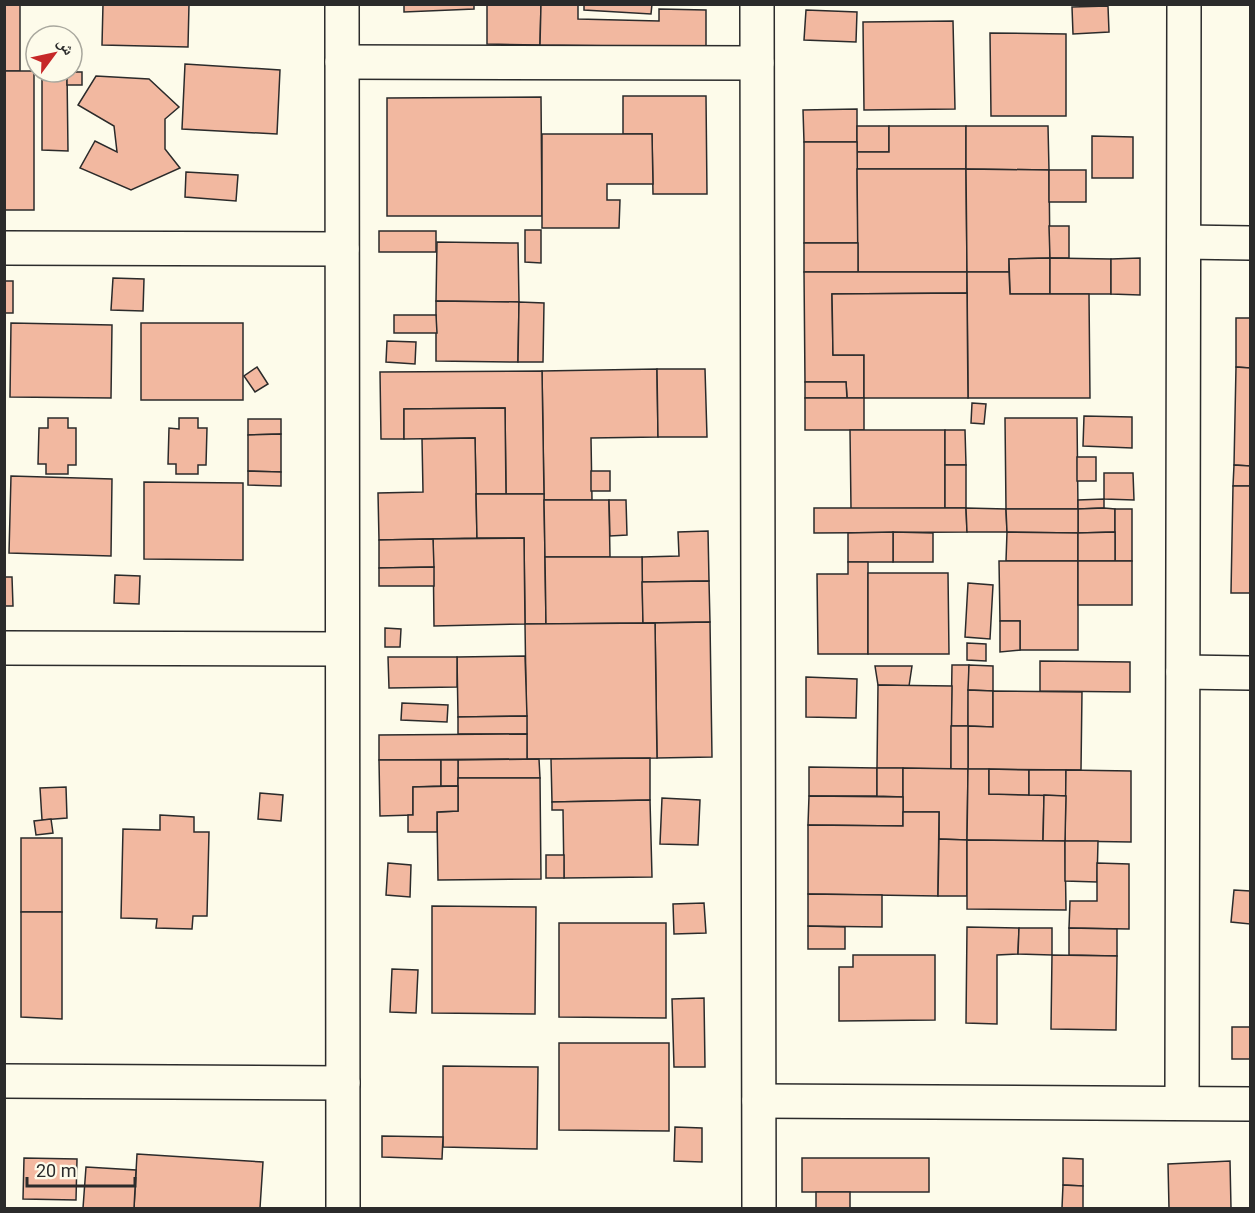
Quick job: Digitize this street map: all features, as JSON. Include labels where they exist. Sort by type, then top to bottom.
[{"type":"street","points":[[342,4],[343,1209]]},
{"type":"street","points":[[756,4],[759,1209]]},
{"type":"street","points":[[1182,1103],[1184,4]]},
{"type":"street","points":[[342,62],[757,63]]},
{"type":"street","points":[[1184,242],[1251,243]]},
{"type":"street","points":[[4,248],[342,249]]},
{"type":"street","points":[[4,648],[342,649]]},
{"type":"street","points":[[1183,672],[1251,673]]},
{"type":"street","points":[[4,1081],[343,1083]]},
{"type":"street","points":[[759,1101],[1251,1104]]},
{"type":"building","points":[[4,4],[20,4],[20,71],[4,71]]},
{"type":"building","points":[[103,4],[189,4],[188,47],[102,45]]},
{"type":"building","points":[[404,4],[474,4],[474,9],[404,12]]},
{"type":"building","points":[[487,4],[541,4],[540,45],[487,44]]},
{"type":"building","points":[[541,4],[578,4],[578,19],[659,21],[659,9],[706,10],[706,47],[540,45]]},
{"type":"building","points":[[584,4],[652,4],[651,14],[584,10]]},
{"type":"building","points":[[1108,6],[1109,32],[1073,34],[1072,7]]},
{"type":"building","points":[[806,10],[857,12],[856,42],[804,40]]},
{"type":"building","points":[[953,21],[955,109],[864,110],[863,22]]},
{"type":"building","points":[[990,33],[1066,34],[1066,116],[991,116]]},
{"type":"building","points":[[185,64],[280,70],[277,134],[182,129]]},
{"type":"building","points":[[4,71],[24,71],[24,84],[34,84],[34,210],[4,210]]},
{"type":"building","points":[[96,76],[149,79],[179,107],[165,119],[165,149],[180,168],[131,190],[80,168],[95,141],[117,152],[114,126],[78,105]]},
{"type":"building","points":[[42,84],[67,84],[68,151],[42,150]]},
{"type":"building","points":[[623,96],[706,96],[707,194],[653,194],[652,134],[623,134]]},
{"type":"building","points":[[541,97],[542,216],[387,216],[387,98]]},
{"type":"building","points":[[857,109],[857,142],[804,142],[803,110]]},
{"type":"building","points":[[857,126],[889,126],[889,152],[857,152]]},
{"type":"building","points":[[889,126],[966,126],[966,169],[857,169],[857,152],[889,152]]},
{"type":"building","points":[[966,126],[1048,126],[1049,170],[966,169]]},
{"type":"building","points":[[542,134],[652,134],[653,184],[607,184],[607,200],[620,200],[619,228],[542,228]]},
{"type":"building","points":[[1092,136],[1133,137],[1133,178],[1092,178]]},
{"type":"building","points":[[804,142],[857,142],[858,243],[804,243]]},
{"type":"building","points":[[857,169],[966,169],[967,272],[858,272]]},
{"type":"building","points":[[966,169],[1049,170],[1050,258],[1009,259],[1009,272],[967,272]]},
{"type":"building","points":[[1049,170],[1086,170],[1086,202],[1049,202]]},
{"type":"building","points":[[186,172],[238,175],[236,201],[185,197]]},
{"type":"building","points":[[1049,226],[1069,226],[1069,258],[1050,258]]},
{"type":"building","points":[[525,230],[541,230],[541,263],[525,262]]},
{"type":"building","points":[[379,231],[436,231],[436,252],[379,252]]},
{"type":"building","points":[[437,242],[518,243],[519,302],[436,301]]},
{"type":"building","points":[[804,243],[858,243],[858,272],[804,272]]},
{"type":"building","points":[[1050,258],[1050,294],[1010,294],[1009,259]]},
{"type":"building","points":[[1050,258],[1111,259],[1111,294],[1050,294]]},
{"type":"building","points":[[1140,258],[1140,295],[1111,294],[1111,259]]},
{"type":"building","points":[[804,272],[967,272],[967,293],[832,294],[833,355],[864,355],[864,398],[847,398],[846,382],[805,382]]},
{"type":"building","points":[[967,272],[1009,272],[1010,294],[1089,294],[1090,398],[968,398]]},
{"type":"building","points":[[113,278],[144,279],[143,311],[111,310]]},
{"type":"building","points":[[4,281],[13,281],[13,313],[4,313]]},
{"type":"building","points":[[967,293],[968,398],[864,398],[864,355],[833,355],[832,294]]},
{"type":"building","points":[[436,301],[519,302],[518,362],[436,361]]},
{"type":"building","points":[[519,302],[544,303],[543,362],[518,362]]},
{"type":"building","points":[[394,315],[436,315],[437,333],[394,333]]},
{"type":"building","points":[[1236,318],[1250,318],[1250,368],[1236,367]]},
{"type":"building","points":[[11,323],[112,325],[111,398],[10,397]]},
{"type":"building","points":[[141,323],[243,323],[243,400],[141,400]]},
{"type":"building","points":[[387,341],[416,342],[415,364],[386,362]]},
{"type":"building","points":[[257,367],[268,384],[255,392],[244,376]]},
{"type":"building","points":[[1236,367],[1250,368],[1250,466],[1234,465]]},
{"type":"building","points":[[657,369],[658,437],[591,438],[592,500],[544,500],[542,371]]},
{"type":"building","points":[[657,369],[705,369],[707,437],[658,437]]},
{"type":"building","points":[[542,371],[544,494],[506,494],[505,408],[404,409],[404,439],[381,439],[380,372]]},
{"type":"building","points":[[805,382],[846,382],[847,398],[805,398]]},
{"type":"building","points":[[805,398],[864,398],[864,430],[805,430]]},
{"type":"building","points":[[972,403],[986,404],[984,424],[971,423]]},
{"type":"building","points":[[505,408],[506,494],[476,494],[475,438],[404,439],[404,409]]},
{"type":"building","points":[[1084,416],[1132,417],[1132,448],[1083,446]]},
{"type":"building","points":[[48,418],[68,418],[68,428],[76,428],[76,465],[68,465],[68,474],[46,474],[46,464],[38,464],[39,428],[48,428]]},
{"type":"building","points":[[179,418],[198,418],[198,428],[207,428],[206,465],[198,465],[198,474],[176,474],[176,464],[168,464],[169,428],[179,429]]},
{"type":"building","points":[[1005,418],[1077,418],[1078,509],[1006,509]]},
{"type":"building","points":[[248,419],[281,419],[281,434],[248,435]]},
{"type":"building","points":[[850,430],[945,430],[945,508],[851,509]]},
{"type":"building","points":[[945,430],[965,430],[966,465],[945,465]]},
{"type":"building","points":[[281,434],[281,472],[248,471],[248,435]]},
{"type":"building","points":[[475,438],[477,538],[379,540],[378,493],[423,492],[422,439]]},
{"type":"building","points":[[1077,457],[1096,457],[1096,481],[1077,481]]},
{"type":"building","points":[[945,465],[966,465],[966,508],[945,508]]},
{"type":"building","points":[[1234,465],[1250,466],[1250,486],[1233,486]]},
{"type":"building","points":[[248,471],[281,472],[281,486],[248,485]]},
{"type":"building","points":[[591,471],[610,471],[610,491],[591,491]]},
{"type":"building","points":[[1104,473],[1133,473],[1134,500],[1104,499]]},
{"type":"building","points":[[11,476],[112,479],[111,556],[9,553]]},
{"type":"building","points":[[144,482],[243,483],[243,560],[144,559]]},
{"type":"building","points":[[1233,486],[1250,486],[1250,593],[1231,593]]},
{"type":"building","points":[[476,494],[544,494],[546,624],[525,624],[524,538],[477,538]]},
{"type":"building","points":[[1104,499],[1104,508],[1078,509],[1078,500]]},
{"type":"building","points":[[544,500],[609,500],[610,557],[545,557]]},
{"type":"building","points":[[609,500],[626,500],[627,535],[610,536]]},
{"type":"building","points":[[814,508],[966,508],[967,532],[814,533]]},
{"type":"building","points":[[966,508],[1006,509],[1007,532],[967,532]]},
{"type":"building","points":[[1006,509],[1078,509],[1078,533],[1007,532]]},
{"type":"building","points":[[1078,509],[1115,509],[1115,532],[1078,533]]},
{"type":"building","points":[[1115,509],[1132,509],[1132,561],[1115,561]]},
{"type":"building","points":[[708,531],[709,581],[642,582],[642,557],[679,556],[678,532]]},
{"type":"building","points":[[893,532],[933,533],[933,562],[893,562]]},
{"type":"building","points":[[893,532],[893,562],[848,562],[848,533]]},
{"type":"building","points":[[1007,532],[1078,533],[1078,561],[1006,561]]},
{"type":"building","points":[[1115,532],[1115,561],[1078,561],[1078,533]]},
{"type":"building","points":[[524,538],[525,624],[434,626],[433,539]]},
{"type":"building","points":[[433,539],[434,567],[379,568],[379,540]]},
{"type":"building","points":[[545,557],[642,557],[643,623],[546,624]]},
{"type":"building","points":[[999,561],[1078,561],[1078,650],[1020,650],[1020,621],[1000,621]]},
{"type":"building","points":[[1078,561],[1132,561],[1132,605],[1078,605]]},
{"type":"building","points":[[848,562],[868,562],[868,654],[818,654],[817,574],[848,574]]},
{"type":"building","points":[[434,567],[434,586],[379,586],[379,568]]},
{"type":"building","points":[[868,573],[948,573],[949,654],[868,654]]},
{"type":"building","points":[[115,575],[140,576],[139,604],[114,603]]},
{"type":"building","points":[[4,577],[12,577],[13,606],[4,606]]},
{"type":"building","points":[[709,581],[710,622],[643,623],[642,582]]},
{"type":"building","points":[[968,583],[993,585],[990,639],[965,637]]},
{"type":"building","points":[[1000,621],[1020,621],[1020,650],[1000,652]]},
{"type":"building","points":[[710,622],[712,757],[657,758],[655,623]]},
{"type":"building","points":[[655,623],[657,758],[527,759],[525,624]]},
{"type":"building","points":[[385,628],[401,629],[400,647],[385,647]]},
{"type":"building","points":[[967,643],[986,644],[986,661],[967,660]]},
{"type":"building","points":[[525,656],[527,716],[458,717],[457,657]]},
{"type":"building","points":[[388,657],[457,657],[457,687],[389,688]]},
{"type":"building","points":[[1040,661],[1130,662],[1130,692],[1040,691]]},
{"type":"building","points":[[952,665],[969,665],[968,726],[951,726]]},
{"type":"building","points":[[969,665],[993,666],[993,691],[968,690]]},
{"type":"building","points":[[875,666],[912,666],[909,686],[878,685]]},
{"type":"building","points":[[806,677],[857,679],[856,718],[806,717]]},
{"type":"building","points":[[878,685],[952,686],[951,769],[877,768]]},
{"type":"building","points":[[968,690],[993,691],[993,727],[968,726]]},
{"type":"building","points":[[993,691],[1082,692],[1081,770],[968,769],[968,726],[993,727]]},
{"type":"building","points":[[402,703],[448,705],[447,722],[401,720]]},
{"type":"building","points":[[527,716],[527,734],[458,734],[458,717]]},
{"type":"building","points":[[951,726],[968,726],[968,769],[951,769]]},
{"type":"building","points":[[527,734],[527,759],[379,760],[379,735]]},
{"type":"building","points":[[650,758],[650,800],[552,802],[551,759]]},
{"type":"building","points":[[539,759],[540,778],[458,778],[458,760]]},
{"type":"building","points":[[379,760],[441,760],[441,786],[413,787],[413,815],[380,816]]},
{"type":"building","points":[[441,760],[458,760],[458,786],[441,786]]},
{"type":"building","points":[[809,767],[877,768],[877,796],[809,796]]},
{"type":"building","points":[[877,768],[903,768],[903,797],[877,796]]},
{"type":"building","points":[[903,768],[968,769],[967,840],[939,839],[939,812],[903,812]]},
{"type":"building","points":[[968,769],[989,769],[989,794],[1044,795],[1043,841],[967,840]]},
{"type":"building","points":[[989,769],[1029,770],[1029,795],[989,794]]},
{"type":"building","points":[[1029,770],[1066,770],[1066,796],[1029,795]]},
{"type":"building","points":[[1066,770],[1131,771],[1131,842],[1065,841]]},
{"type":"building","points":[[458,778],[540,778],[541,879],[438,880],[437,812],[458,811]]},
{"type":"building","points":[[458,786],[458,811],[437,812],[437,832],[408,832],[408,815],[413,815],[413,787]]},
{"type":"building","points":[[66,787],[67,818],[42,820],[40,788]]},
{"type":"building","points":[[260,793],[283,795],[281,821],[258,819]]},
{"type":"building","points":[[1044,795],[1066,796],[1065,841],[1043,841]]},
{"type":"building","points":[[809,796],[903,797],[903,826],[808,825]]},
{"type":"building","points":[[662,798],[700,800],[698,845],[660,844]]},
{"type":"building","points":[[650,800],[652,877],[564,878],[563,810],[552,810],[552,802]]},
{"type":"building","points":[[903,812],[939,812],[938,896],[808,894],[808,825],[903,826]]},
{"type":"building","points":[[160,815],[194,817],[194,832],[209,832],[207,916],[193,916],[192,929],[156,928],[157,919],[121,918],[123,829],[160,830]]},
{"type":"building","points":[[51,819],[53,833],[36,835],[34,821]]},
{"type":"building","points":[[21,838],[62,838],[62,912],[21,912]]},
{"type":"building","points":[[939,839],[967,840],[967,896],[938,896]]},
{"type":"building","points":[[967,840],[1065,841],[1066,910],[967,909]]},
{"type":"building","points":[[1065,841],[1098,841],[1097,882],[1065,881]]},
{"type":"building","points":[[546,855],[564,855],[564,878],[546,878]]},
{"type":"building","points":[[388,863],[411,865],[410,897],[386,895]]},
{"type":"building","points":[[1097,863],[1129,864],[1129,929],[1069,928],[1070,901],[1097,901]]},
{"type":"building","points":[[1234,890],[1250,891],[1250,924],[1231,922]]},
{"type":"building","points":[[808,894],[882,895],[882,927],[808,926]]},
{"type":"building","points":[[704,903],[706,933],[674,934],[673,904]]},
{"type":"building","points":[[432,906],[536,907],[535,1014],[432,1013]]},
{"type":"building","points":[[21,912],[62,912],[62,1019],[21,1017]]},
{"type":"building","points":[[559,923],[666,923],[666,1018],[559,1017]]},
{"type":"building","points":[[808,926],[845,927],[845,949],[808,949]]},
{"type":"building","points":[[967,927],[1019,928],[1018,954],[997,955],[997,1024],[966,1023]]},
{"type":"building","points":[[1019,928],[1052,928],[1052,955],[1018,954]]},
{"type":"building","points":[[1069,928],[1117,929],[1117,956],[1069,955]]},
{"type":"building","points":[[853,955],[935,955],[935,1020],[839,1021],[839,967],[853,967]]},
{"type":"building","points":[[1052,955],[1117,956],[1116,1030],[1051,1029]]},
{"type":"building","points":[[392,969],[418,970],[416,1013],[390,1012]]},
{"type":"building","points":[[704,998],[705,1067],[674,1067],[672,999]]},
{"type":"building","points":[[1232,1027],[1250,1027],[1250,1059],[1232,1059]]},
{"type":"building","points":[[559,1043],[669,1043],[669,1131],[559,1130]]},
{"type":"building","points":[[443,1066],[538,1067],[537,1149],[443,1147]]},
{"type":"building","points":[[675,1127],[702,1128],[702,1162],[674,1161]]},
{"type":"building","points":[[382,1136],[443,1137],[442,1159],[382,1157]]},
{"type":"building","points":[[137,1154],[263,1162],[260,1208],[134,1208]]},
{"type":"building","points":[[24,1158],[77,1159],[76,1200],[23,1199]]},
{"type":"building","points":[[802,1158],[929,1158],[929,1192],[802,1192]]},
{"type":"building","points":[[1063,1158],[1083,1159],[1083,1186],[1063,1185]]},
{"type":"building","points":[[1230,1161],[1231,1208],[1169,1208],[1168,1164]]},
{"type":"building","points":[[86,1167],[136,1170],[134,1208],[83,1208]]},
{"type":"building","points":[[1063,1185],[1083,1186],[1083,1208],[1062,1208]]},
{"type":"building","points":[[816,1192],[850,1192],[850,1208],[816,1208]]}]
